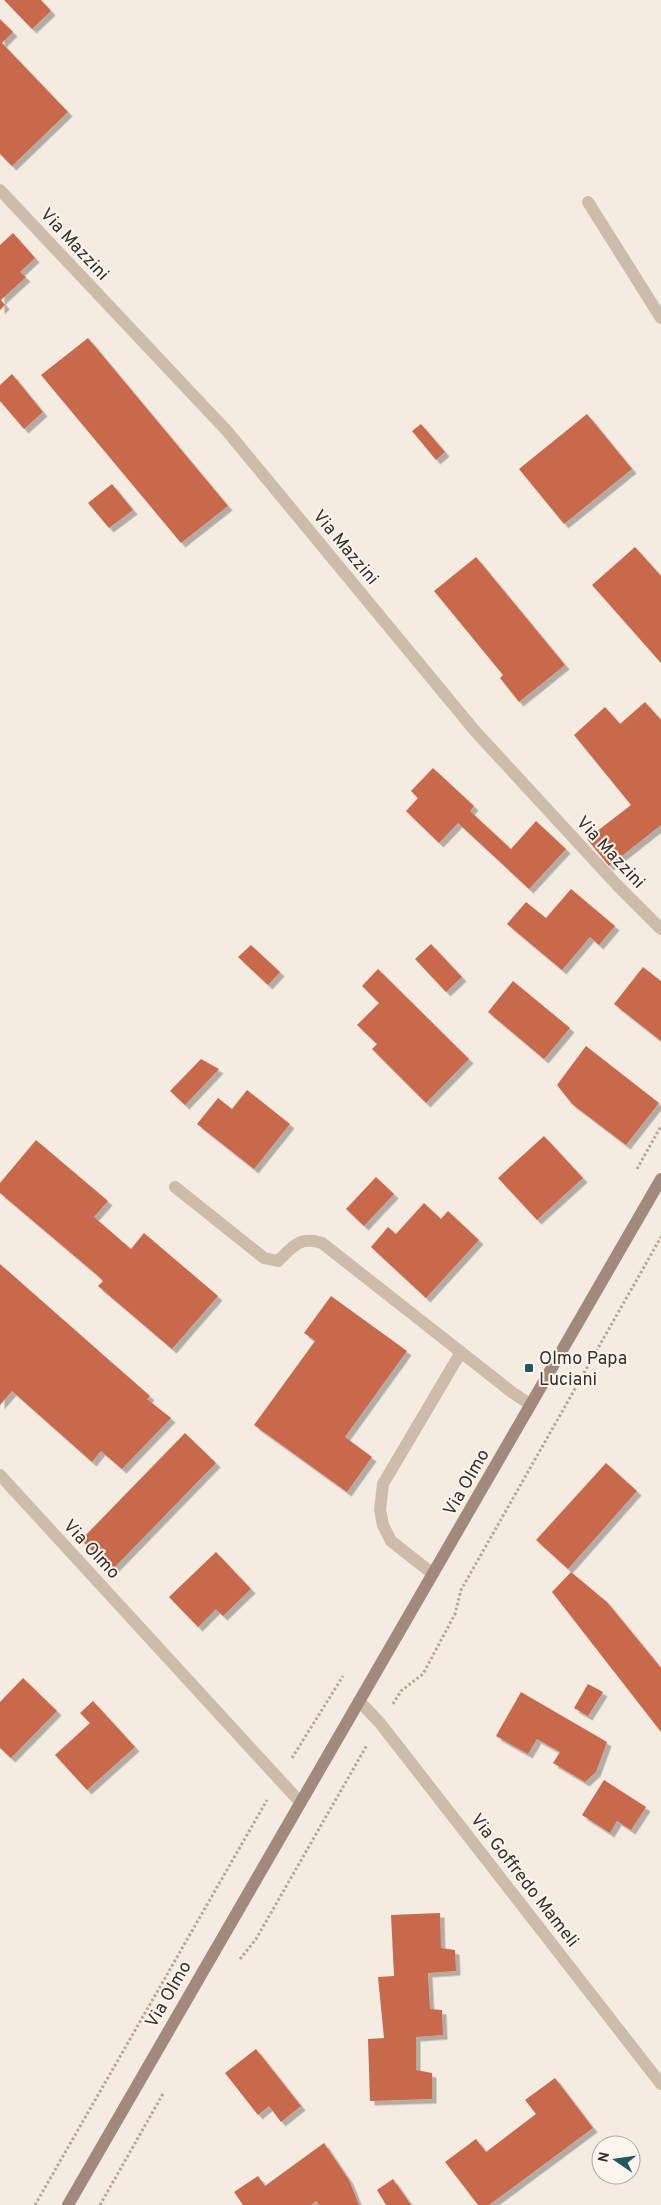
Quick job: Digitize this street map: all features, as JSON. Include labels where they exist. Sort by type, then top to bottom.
[{"type":"street","name":"Via Mazzini","points":[[0,190],[227,430],[476,730],[617,885],[661,929]]},
{"type":"street","points":[[588,202],[661,318]]},
{"type":"street","name":"Via Olmo","points":[[68,2205],[661,1180]]},
{"type":"street","points":[[175,1187],[264,1258],[278,1261],[295,1244],[308,1239],[322,1243],[530,1404]]},
{"type":"street","points":[[433,1574],[391,1542],[382,1525],[380,1510],[383,1484],[461,1352]]},
{"type":"street","name":"Via Olmo","points":[[0,1475],[300,1802]]},
{"type":"street","name":"Via Goffredo Mameli","points":[[358,1701],[380,1723],[661,2084]]},
{"type":"building","points":[[4,0],[41,0],[51,11],[32,29]]},
{"type":"building","points":[[0,19],[13,32],[2,43],[68,112],[12,166],[0,154]]},
{"type":"building","points":[[13,233],[35,258],[20,272],[26,277],[1,300],[5,305],[0,310],[0,245]]},
{"type":"building","points":[[88,338],[228,506],[181,543],[41,375]]},
{"type":"building","points":[[12,374],[43,412],[24,429],[0,401],[0,385]]},
{"type":"building","points":[[587,414],[632,469],[564,524],[519,469]]},
{"type":"building","points":[[421,424],[445,452],[436,460],[412,431]]},
{"type":"building","points":[[112,484],[133,510],[109,528],[88,503]]},
{"type":"building","points":[[635,547],[661,576],[661,663],[592,585]]},
{"type":"building","points":[[476,557],[565,665],[519,702],[500,678],[503,675],[434,591]]},
{"type":"building","points":[[645,702],[661,720],[661,825],[609,866],[587,839],[631,805],[574,735],[605,707],[620,724]]},
{"type":"building","points":[[433,768],[474,806],[470,811],[511,849],[536,821],[566,849],[529,889],[458,823],[439,843],[406,811],[418,798],[411,791]]},
{"type":"building","points":[[571,889],[615,926],[599,945],[590,937],[562,970],[507,924],[526,902],[546,918]]},
{"type":"building","points":[[431,944],[462,977],[446,992],[415,959]]},
{"type":"building","points":[[251,945],[280,972],[268,985],[238,957]]},
{"type":"building","points":[[643,967],[661,981],[661,1041],[614,1004]]},
{"type":"building","points":[[378,969],[469,1059],[426,1103],[372,1049],[377,1044],[357,1025],[379,1003],[362,986]]},
{"type":"building","points":[[513,981],[570,1028],[544,1059],[488,1012]]},
{"type":"building","points":[[586,1046],[659,1103],[626,1145],[572,1104],[557,1085]]},
{"type":"building","points":[[201,1059],[219,1069],[185,1105],[170,1091]]},
{"type":"building","points":[[247,1090],[290,1124],[254,1169],[197,1124],[218,1098],[232,1109]]},
{"type":"building","points":[[544,1136],[583,1178],[537,1220],[498,1178]]},
{"type":"building","points":[[36,1140],[108,1201],[94,1217],[131,1249],[144,1233],[218,1296],[172,1349],[98,1286],[103,1281],[97,1275],[0,1193],[0,1183]]},
{"type":"building","points":[[376,1177],[394,1194],[364,1226],[346,1209]]},
{"type":"building","points":[[424,1203],[441,1219],[448,1211],[479,1240],[426,1298],[371,1247],[388,1227],[396,1234]]},
{"type":"building","points":[[0,1264],[150,1396],[147,1399],[171,1418],[122,1469],[101,1451],[92,1462],[12,1391],[0,1405]]},
{"type":"building","points":[[331,1296],[407,1351],[345,1437],[372,1457],[347,1492],[254,1425],[315,1341],[304,1333]]},
{"type":"building","points":[[185,1433],[216,1463],[112,1570],[81,1540]]},
{"type":"building","points":[[606,1463],[637,1491],[568,1569],[536,1540]]},
{"type":"building","points":[[216,1552],[251,1589],[223,1616],[216,1609],[198,1627],[169,1597]]},
{"type":"building","points":[[571,1572],[607,1602],[661,1668],[661,1732],[552,1592]]},
{"type":"building","points":[[23,1678],[57,1711],[11,1758],[0,1748],[0,1702]]},
{"type":"building","points":[[588,1684],[603,1692],[588,1716],[574,1708]]},
{"type":"building","points":[[521,1692],[607,1742],[596,1772],[585,1782],[553,1763],[560,1752],[537,1739],[528,1754],[496,1736]]},
{"type":"building","points":[[93,1701],[135,1747],[87,1790],[55,1755],[90,1723],[80,1713]]},
{"type":"building","points":[[604,1780],[646,1807],[631,1830],[617,1821],[610,1833],[582,1815]]},
{"type":"building","points":[[440,1913],[441,1948],[455,1950],[456,1971],[428,1973],[430,2009],[442,2010],[443,2035],[416,2037],[416,2070],[432,2073],[432,2099],[370,2101],[368,2039],[384,2038],[378,1977],[394,1976],[391,1915]]},
{"type":"building","points":[[256,2049],[301,2106],[281,2122],[269,2106],[258,2115],[225,2073]]},
{"type":"building","points":[[555,2078],[593,2128],[489,2205],[478,2205],[445,2162],[476,2139],[486,2152],[536,2114],[525,2100]]},
{"type":"building","points":[[324,2143],[349,2180],[359,2205],[319,2205],[316,2201],[311,2205],[243,2205],[234,2192],[258,2176],[265,2186]]},
{"type":"building","points":[[393,2179],[411,2205],[386,2205],[377,2190]]},
{"type":"place","name":"Olmo Papa Luciani","points":[[529,1368]]}]
